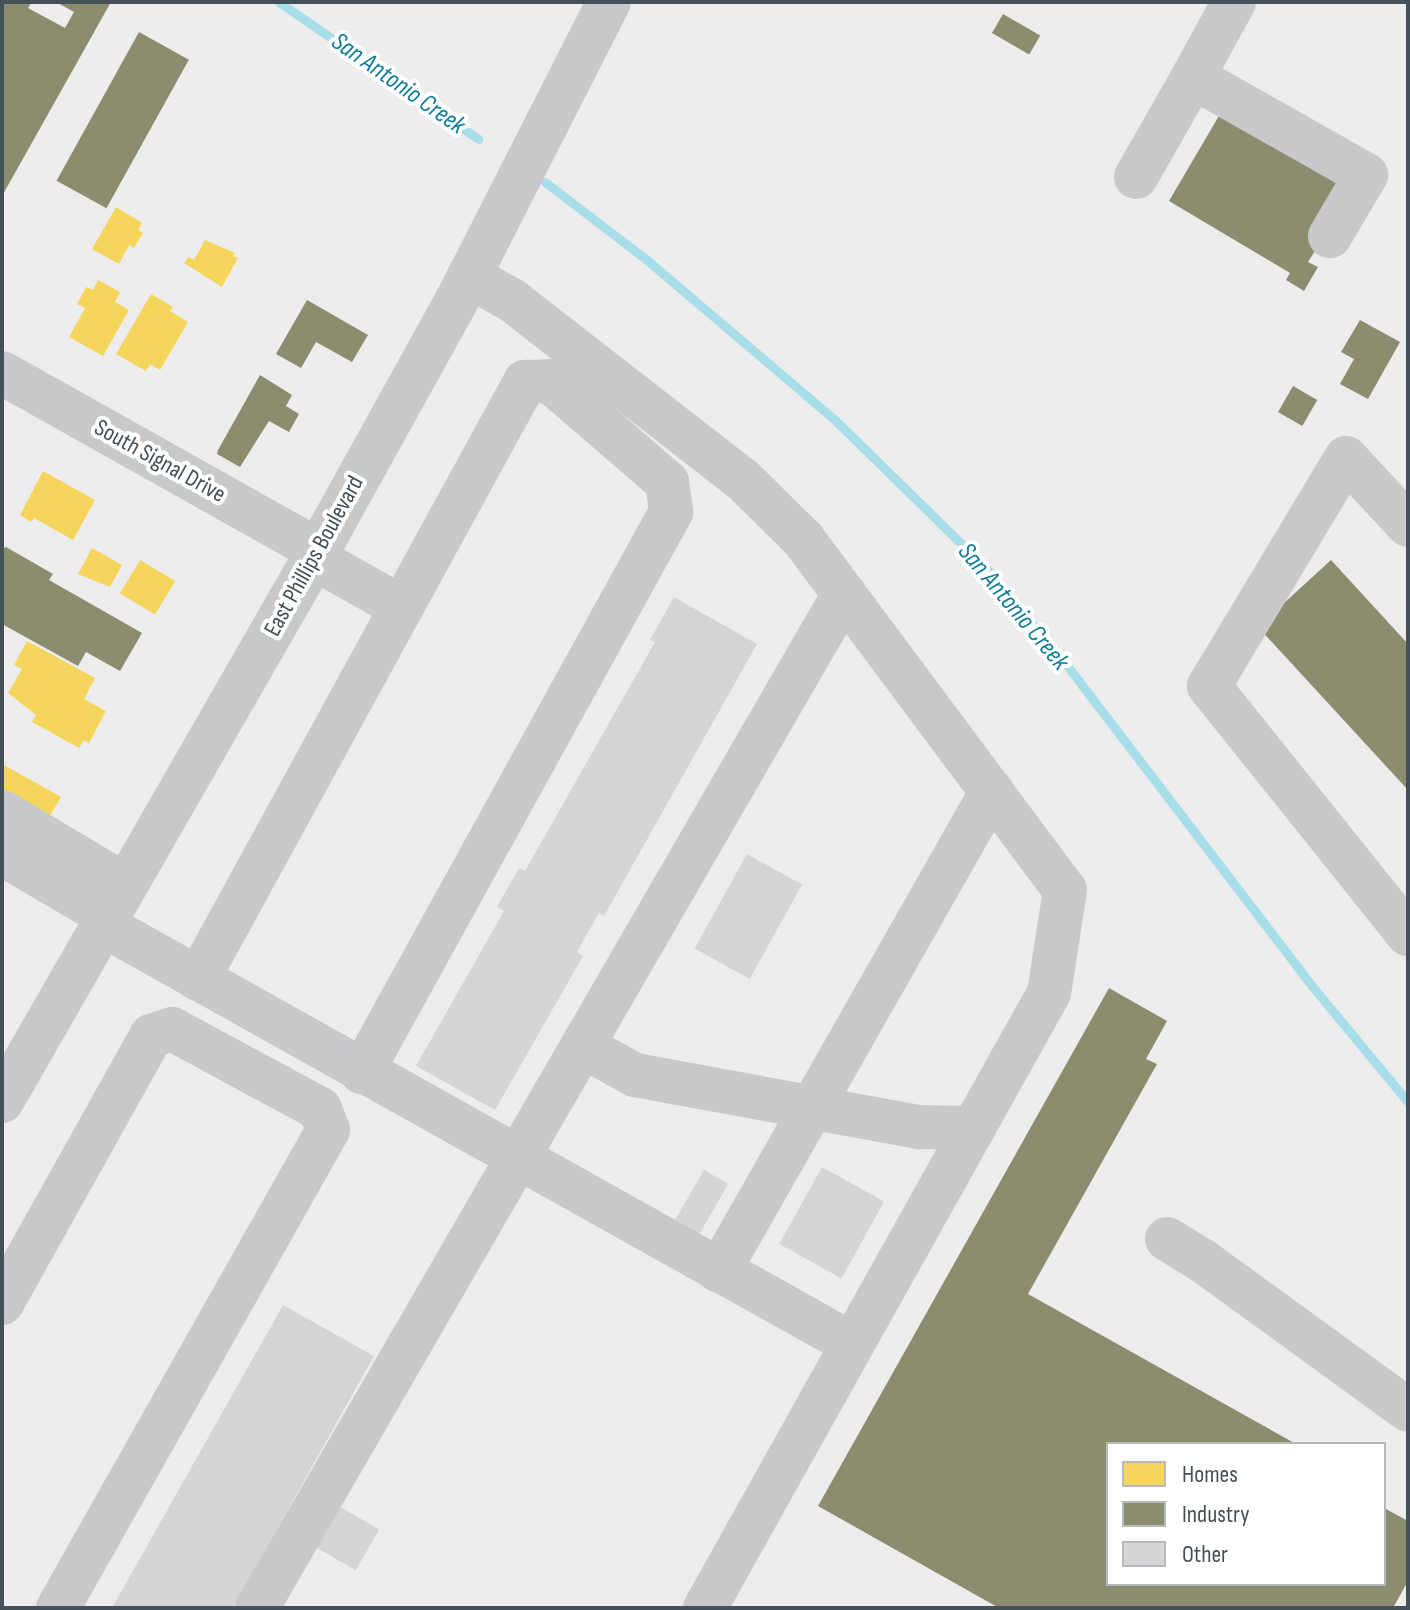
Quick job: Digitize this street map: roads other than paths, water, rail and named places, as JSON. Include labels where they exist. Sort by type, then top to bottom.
[{"type":"street","name":"East Phillips Boulevard","points":[[2,1101],[316,554],[469,276],[609,2]]},
{"type":"street","points":[[1136,177],[1234,2]]},
{"type":"street","points":[[1193,77],[1366,175],[1330,236]]},
{"type":"street","points":[[469,276],[513,301],[742,479],[803,539],[1065,890],[1049,993],[705,1608]]},
{"type":"street","name":"South Signal Drive","points":[[2,373],[316,554],[401,607]]},
{"type":"street","points":[[198,979],[525,382],[550,381],[667,482],[671,512],[362,1072]]},
{"type":"street","points":[[1408,525],[1346,458],[1209,686],[1408,934]]},
{"type":"street","points":[[257,1608],[844,594]]},
{"type":"street","points":[[719,1271],[992,791]]},
{"type":"street","points":[[2,812],[112,909],[198,979],[852,1344]]},
{"type":"street","points":[[2,854],[112,909]]},
{"type":"street","points":[[251,1070],[278,1024]]},
{"type":"street","points":[[2,1303],[151,1036],[172,1029],[320,1109],[328,1130],[58,1608]]},
{"type":"street","points":[[584,1047],[635,1075],[919,1127],[974,1128]]},
{"type":"street","points":[[1167,1239],[1203,1261],[1408,1410]]},
{"type":"waterway","name":"San Antonio Creek","points":[[279,2],[478,139]]},
{"type":"waterway","name":"San Antonio Creek","points":[[545,182],[647,260],[835,420],[987,569],[1062,659],[1312,986],[1408,1102]]}]
